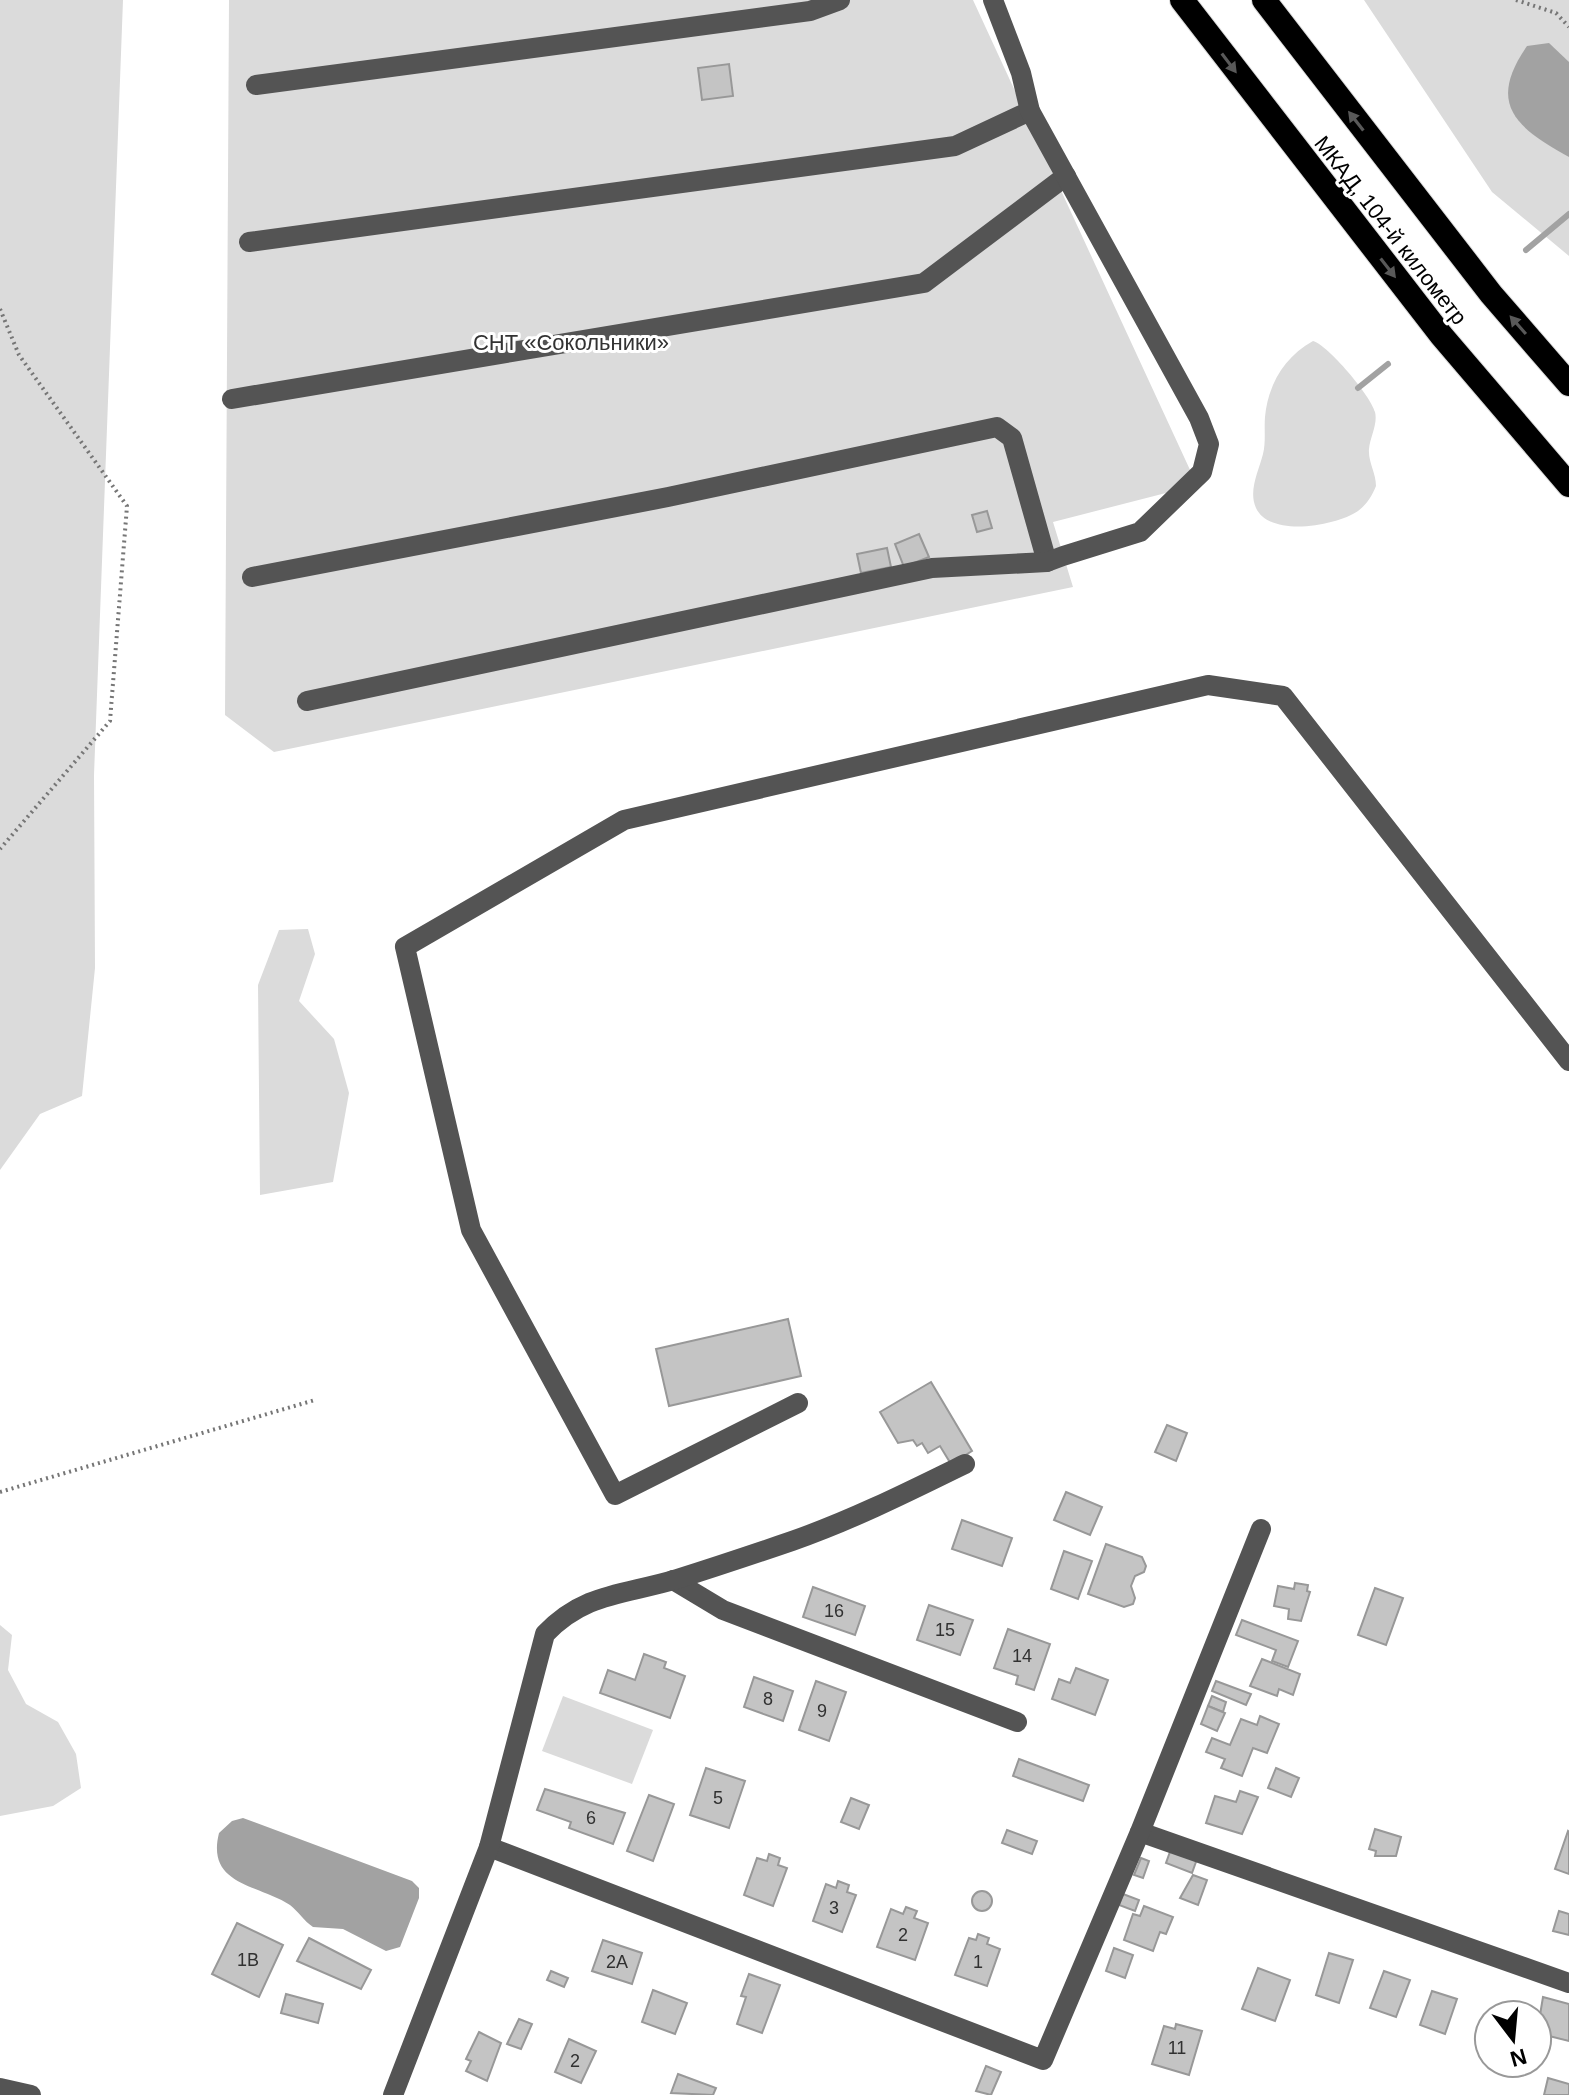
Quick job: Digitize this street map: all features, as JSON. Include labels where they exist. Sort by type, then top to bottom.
[{"type":"highway","name":"МКАД, 104-й километр","points":[[1182,0],[1441,335],[1569,485]]},
{"type":"highway","name":"МКАД, 104-й километр","points":[[1264,0],[1491,294],[1569,384]]},
{"type":"street","points":[[256,85],[810,11],[840,0]]},
{"type":"street","points":[[307,701],[932,568],[1047,562],[1140,532],[1202,472],[1209,444],[1199,418],[1030,111],[1021,73],[993,0]]},
{"type":"street","points":[[249,242],[955,146],[1030,111]]},
{"type":"street","points":[[232,399],[924,283],[1066,176]]},
{"type":"street","points":[[252,577],[668,497],[997,427],[1012,438],[1047,562]]},
{"type":"street","points":[[798,1403],[615,1495],[471,1230],[405,947],[624,820],[1208,685],[1283,696],[1569,1061]]},
{"type":"street","points":[[393,2095],[489,1847],[545,1634],[582,1603],[673,1580],[809,1534],[882,1505],[965,1464]]},
{"type":"street","points":[[489,1847],[1043,2060],[1140,1832],[1261,1529]]},
{"type":"street","points":[[673,1580],[723,1610],[1017,1722]]},
{"type":"street","points":[[1140,1832],[1569,1983]]},
{"type":"street","points":[[0,2088],[31,2095]]},
{"type":"path","points":[[1516,0],[1556,13],[1569,27]]},
{"type":"path","points":[[0,309],[19,355],[127,506],[110,721],[0,849]]},
{"type":"path","points":[[0,1492],[315,1400]]},
{"type":"green space","points":[[0,0],[123,0],[94,775],[95,968],[82,1096],[40,1114],[0,1170]]},
{"type":"green space","name":"СНТ «Сокольники»","points":[[229,0],[973,0],[1197,485],[1053,522],[1073,587],[274,752],[225,715]]},
{"type":"green space","points":[[1364,0],[1569,0],[1569,256],[1492,192]]},
{"type":"green space","points":[[1313,341],[1338,361],[1372,405],[1375,421],[1369,454],[1376,486],[1364,506],[1348,516],[1320,525],[1289,526],[1264,517],[1256,508],[1254,488],[1264,449],[1267,405],[1274,383],[1294,355]]},
{"type":"green space","points":[[308,929],[315,954],[299,1001],[334,1039],[349,1093],[333,1182],[260,1195],[258,985],[279,930]]},
{"type":"green space","points":[[0,1625],[12,1635],[8,1670],[26,1704],[58,1722],[76,1754],[81,1788],[53,1806],[0,1816]]},
{"type":"green space","points":[[563,1696],[653,1730],[632,1784],[542,1751]]},
{"type":"shaded area","points":[[1549,43],[1569,62],[1569,157],[1522,125],[1513,113],[1509,99],[1509,84],[1527,46]]},
{"type":"shaded area","points":[[243,1818],[412,1881],[419,1888],[419,1898],[400,1947],[386,1951],[343,1929],[313,1927],[290,1905],[237,1881],[227,1873],[220,1863],[217,1850],[219,1833],[232,1821]]},
{"type":"building","points":[[729,64],[733,96],[702,100],[698,68]]},
{"type":"building","points":[[987,511],[992,528],[977,532],[972,515]]},
{"type":"building","points":[[919,534],[929,557],[904,567],[895,544]]},
{"type":"building","points":[[887,548],[891,567],[861,573],[857,554]]},
{"type":"building","points":[[788,1319],[801,1376],[669,1406],[656,1349]]},
{"type":"building","points":[[931,1382],[972,1451],[951,1464],[940,1446],[928,1453],[922,1443],[917,1446],[913,1440],[898,1443],[880,1412]]},
{"type":"building","points":[[1167,1425],[1187,1433],[1176,1461],[1155,1452]]},
{"type":"building","points":[[1066,1492],[1102,1507],[1090,1535],[1054,1520]]},
{"type":"building","points":[[962,1520],[1012,1538],[1002,1566],[952,1549]]},
{"type":"building","points":[[1106,1544],[1142,1557],[1146,1566],[1144,1572],[1135,1576],[1131,1586],[1135,1598],[1133,1604],[1124,1607],[1088,1594]]},
{"type":"building","points":[[1064,1551],[1092,1561],[1078,1599],[1051,1589]]},
{"type":"building","points":[[1295,1583],[1308,1585],[1307,1591],[1310,1592],[1301,1621],[1288,1619],[1289,1609],[1274,1606],[1278,1586],[1294,1589]]},
{"type":"building","points":[[813,1587],[865,1606],[855,1635],[803,1617]]},
{"type":"building","points":[[1375,1588],[1403,1598],[1386,1645],[1358,1635]]},
{"type":"building","points":[[929,1605],[973,1620],[960,1655],[917,1640]]},
{"type":"building","points":[[1242,1620],[1298,1641],[1288,1667],[1272,1661],[1276,1650],[1236,1635]]},
{"type":"building","points":[[1008,1629],[1050,1644],[1034,1690],[1016,1684],[1018,1676],[994,1668]]},
{"type":"building","points":[[644,1654],[666,1662],[664,1668],[685,1676],[670,1718],[600,1693],[608,1670],[635,1680]]},
{"type":"building","points":[[1262,1659],[1300,1674],[1293,1695],[1279,1689],[1277,1696],[1250,1686]]},
{"type":"building","points":[[1076,1668],[1108,1680],[1095,1715],[1052,1699],[1059,1679],[1070,1683]]},
{"type":"building","points":[[754,1677],[793,1691],[783,1721],[744,1707]]},
{"type":"building","points":[[816,1681],[846,1692],[829,1741],[799,1730]]},
{"type":"building","points":[[1216,1681],[1251,1694],[1246,1705],[1212,1691]]},
{"type":"building","points":[[1212,1696],[1226,1702],[1223,1712],[1208,1706]]},
{"type":"building","points":[[1208,1706],[1225,1713],[1217,1731],[1201,1724]]},
{"type":"building","points":[[1260,1716],[1279,1724],[1267,1753],[1253,1748],[1242,1776],[1221,1768],[1225,1759],[1206,1752],[1212,1738],[1230,1745],[1241,1719],[1257,1725]]},
{"type":"building","points":[[1019,1759],[1089,1785],[1083,1801],[1013,1776]]},
{"type":"building","points":[[706,1768],[745,1781],[729,1828],[690,1815]]},
{"type":"building","points":[[1276,1768],[1299,1778],[1291,1797],[1268,1788]]},
{"type":"building","points":[[545,1789],[625,1813],[613,1844],[569,1828],[571,1822],[537,1810]]},
{"type":"building","points":[[1240,1791],[1258,1797],[1242,1834],[1206,1823],[1215,1796],[1236,1802]]},
{"type":"building","points":[[649,1795],[674,1804],[653,1861],[627,1851]]},
{"type":"building","points":[[851,1798],[869,1805],[859,1829],[841,1822]]},
{"type":"building","points":[[1375,1829],[1401,1837],[1396,1856],[1375,1856],[1376,1851],[1369,1849]]},
{"type":"building","points":[[1007,1830],[1037,1841],[1032,1854],[1002,1843]]},
{"type":"building","points":[[1569,1832],[1569,1874],[1555,1869]]},
{"type":"building","points":[[1171,1849],[1197,1859],[1192,1873],[1166,1863]]},
{"type":"building","points":[[769,1854],[780,1858],[778,1865],[787,1868],[773,1906],[744,1895],[757,1858],[767,1861]]},
{"type":"building","points":[[1141,1858],[1149,1861],[1143,1878],[1134,1875]]},
{"type":"building","points":[[1193,1875],[1207,1880],[1198,1905],[1180,1898]]},
{"type":"building","points":[[838,1881],[849,1885],[847,1892],[856,1895],[842,1932],[813,1921],[826,1884],[836,1888]]},
{"type":"building","points":[[982,1891],[989,1894],[992,1901],[989,1908],[982,1911],[975,1908],[972,1901],[975,1894]]},
{"type":"building","points":[[1123,1894],[1139,1900],[1135,1911],[1119,1905]]},
{"type":"building","points":[[1144,1906],[1173,1917],[1166,1934],[1160,1932],[1153,1951],[1124,1940],[1133,1914],[1140,1916]]},
{"type":"building","points":[[906,1907],[917,1911],[914,1918],[928,1923],[915,1960],[877,1947],[891,1909],[903,1914]]},
{"type":"building","points":[[1559,1911],[1569,1914],[1569,1935],[1553,1931]]},
{"type":"building","points":[[237,1923],[283,1945],[259,1997],[212,1974]]},
{"type":"building","points":[[978,1934],[989,1938],[987,1944],[1000,1949],[987,1986],[955,1975],[969,1938],[976,1940]]},
{"type":"building","points":[[309,1938],[371,1970],[361,1989],[297,1961]]},
{"type":"building","points":[[603,1940],[642,1953],[632,1984],[592,1971]]},
{"type":"building","points":[[1114,1948],[1133,1955],[1125,1978],[1106,1971]]},
{"type":"building","points":[[1329,1953],[1353,1960],[1339,2003],[1316,1995]]},
{"type":"building","points":[[1258,1968],[1290,1980],[1275,2021],[1242,2009]]},
{"type":"building","points":[[551,1971],[568,1978],[564,1987],[547,1980]]},
{"type":"building","points":[[1384,1971],[1410,1980],[1396,2017],[1370,2008]]},
{"type":"building","points":[[749,1974],[780,1985],[762,2033],[737,2024],[746,1997],[741,1996]]},
{"type":"building","points":[[653,1990],[687,2003],[675,2034],[642,2022]]},
{"type":"building","points":[[1432,1991],[1457,1999],[1445,2034],[1420,2025]]},
{"type":"building","points":[[286,1994],[323,2004],[318,2023],[281,2013]]},
{"type":"building","points":[[1553,2000],[1569,2004],[1569,2041],[1553,2037]]},
{"type":"building","points":[[519,2019],[532,2024],[521,2049],[507,2044]]},
{"type":"building","points":[[1176,2024],[1202,2031],[1189,2075],[1152,2064],[1164,2026],[1175,2029]]},
{"type":"building","points":[[479,2032],[501,2043],[487,2081],[466,2071],[471,2061],[466,2059]]},
{"type":"building","points":[[569,2039],[596,2051],[581,2083],[555,2072]]},
{"type":"building","points":[[986,2066],[1001,2072],[991,2095],[976,2091]]},
{"type":"building","points":[[678,2074],[716,2088],[713,2095],[671,2093]]},
{"type":"building","points":[[1548,2079],[1569,2084],[1569,2095],[1544,2095]]},
{"type":"waterway","points":[[1526,250],[1569,214]]},
{"type":"waterway","points":[[1358,388],[1388,364]]}]
